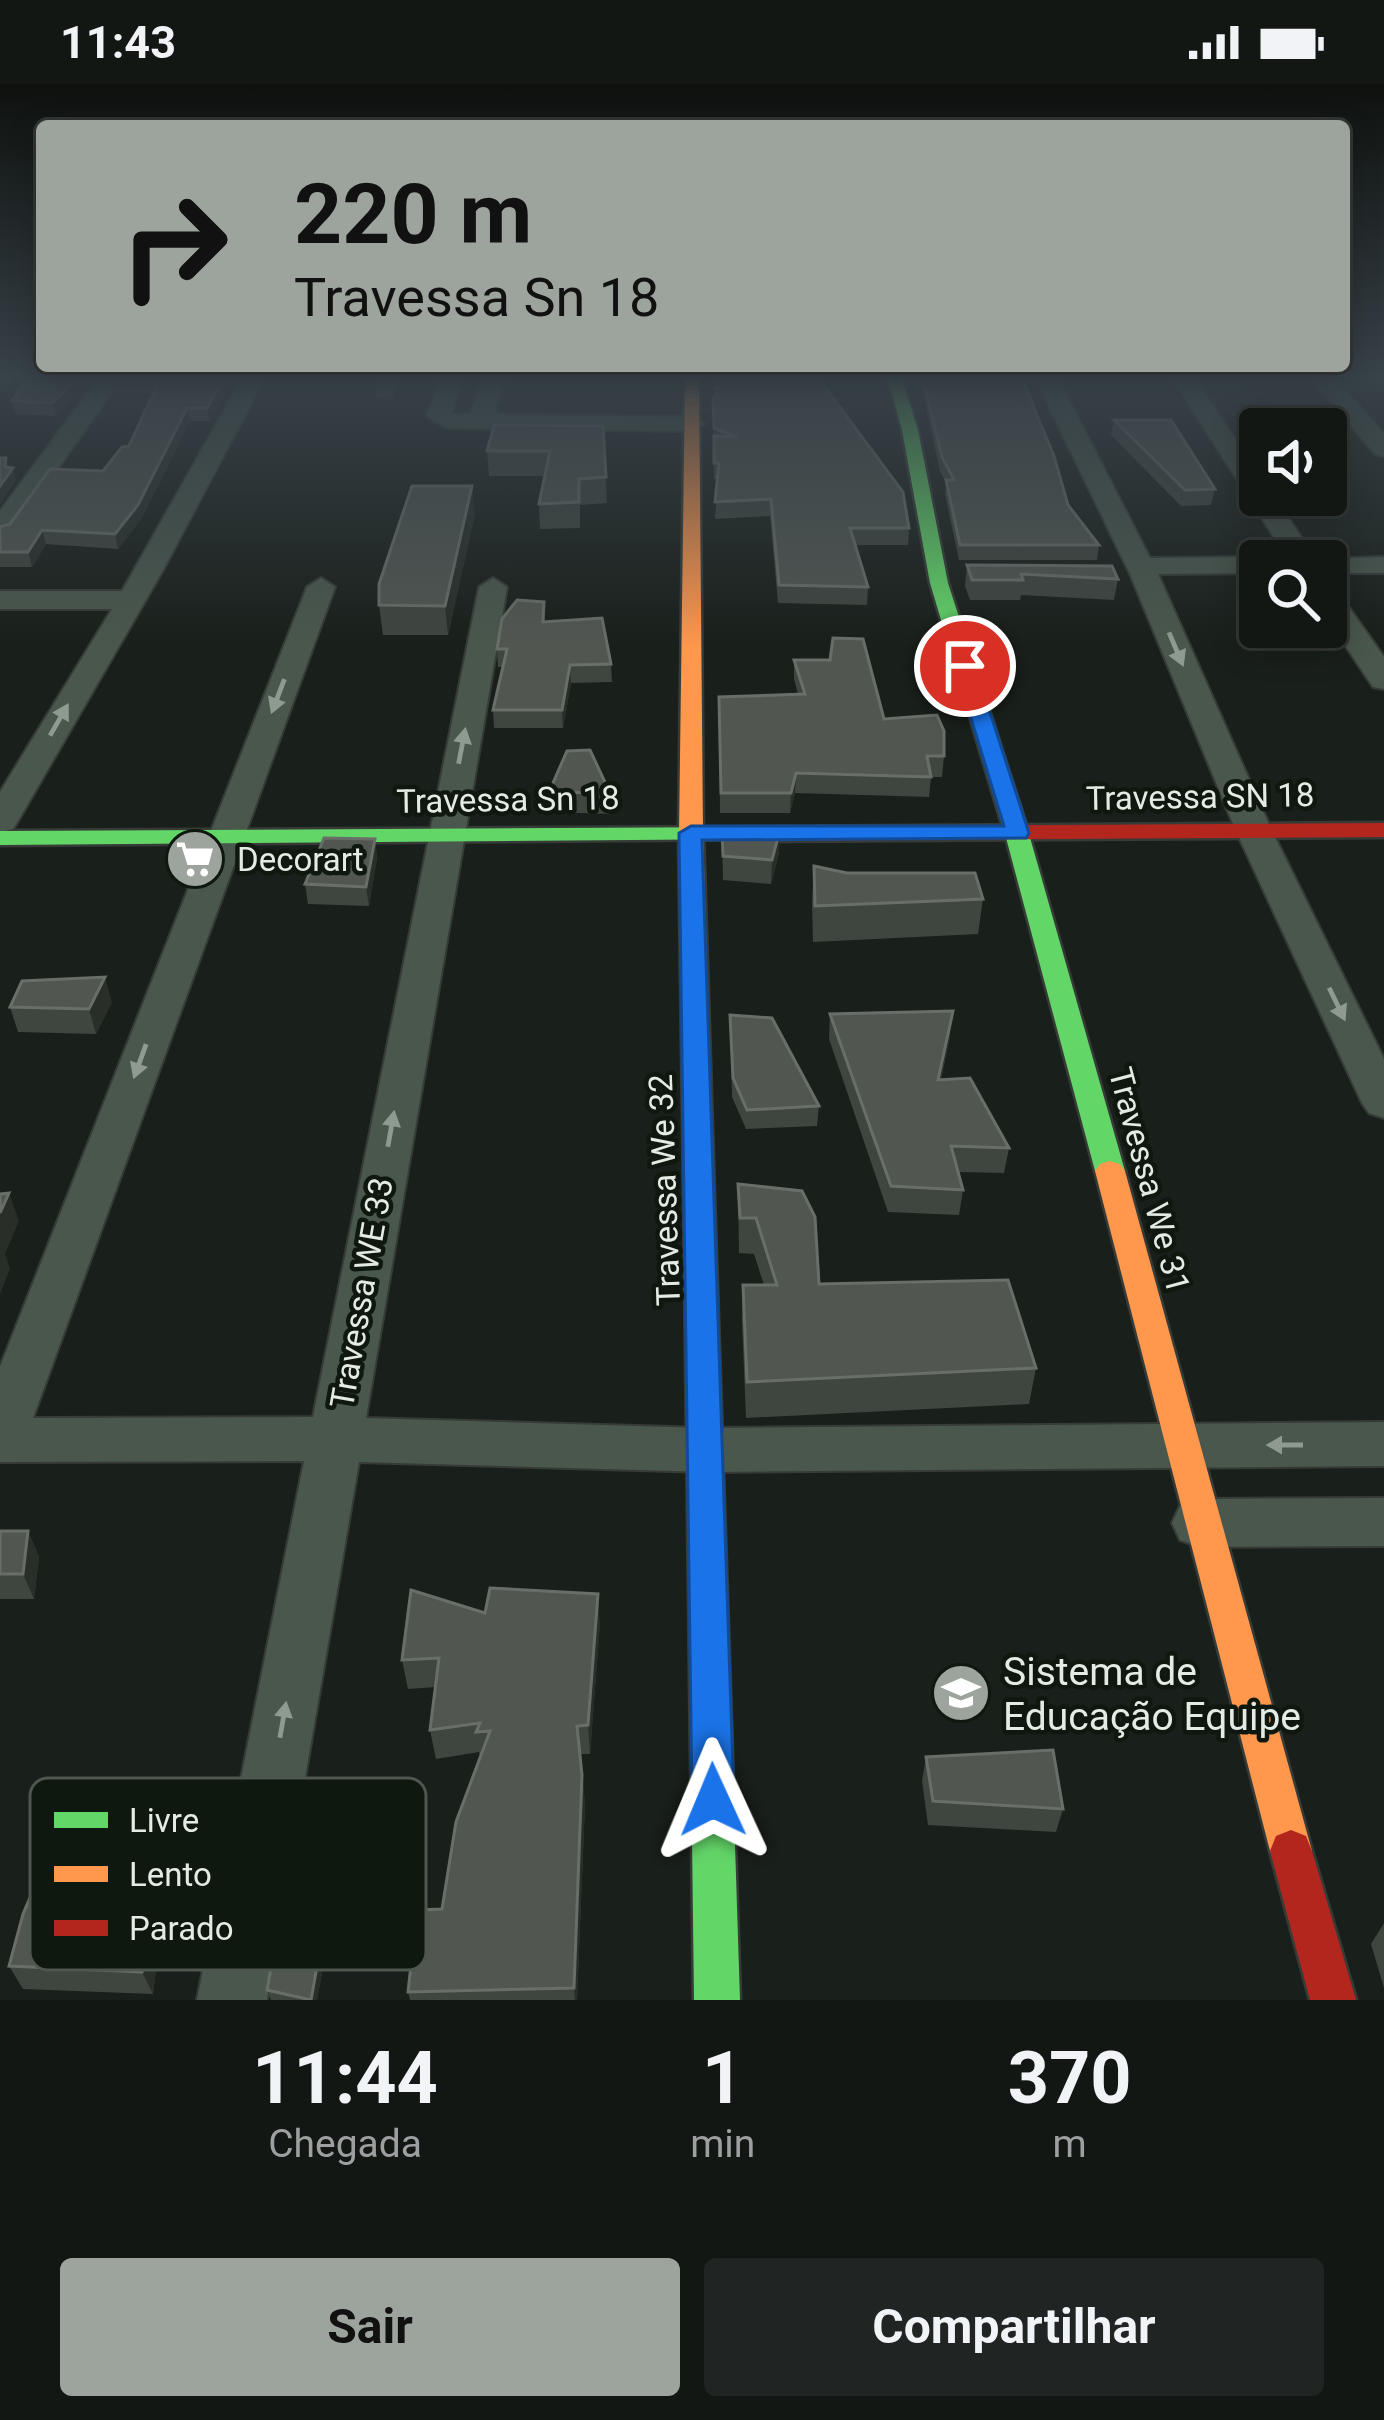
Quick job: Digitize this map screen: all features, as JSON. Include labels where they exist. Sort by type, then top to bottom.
[{"type":"street","points":[[0,530],[45,468]]},
{"type":"street","points":[[0,821],[203,468]]},
{"type":"street","name":"Travessa We 32","points":[[692,468],[691,833],[717,2000]]},
{"type":"street","name":"Travessa We 31","points":[[920,468],[1186,1446],[1200,1523],[1247,1678],[1333,2000]]},
{"type":"street","points":[[1089,468],[1384,1103]]},
{"type":"street","points":[[1242,468],[1289,540]]},
{"type":"street","points":[[1347,565],[1384,565]]},
{"type":"street","points":[[1138,576],[1239,567]]},
{"type":"street","points":[[1138,576],[1239,587]]},
{"type":"street","points":[[321,587],[222,839],[0,1438],[334,1439],[707,1450],[1384,1444]]},
{"type":"street","name":"Travessa WE 33","points":[[272,1778],[493,587]]},
{"type":"street","points":[[0,600],[130,600]]},
{"type":"street","points":[[1347,626],[1384,680]]},
{"type":"street","name":"Travessa SN 18","points":[[1018,833],[1384,830]]},
{"type":"street","name":"Travessa Sn 18","points":[[0,838],[1018,833]]},
{"type":"street","points":[[1200,1523],[1384,1522]]},
{"type":"street","name":"Travessa WE 33","points":[[232,2000],[237,1970]]},
{"type":"building","points":[[0,468],[13,468],[0,486]]},
{"type":"building","points":[[156,468],[138,505],[115,534],[42,530],[28,552],[0,552],[0,527],[10,524],[50,469]]},
{"type":"building","points":[[546,468],[605,468],[606,477],[579,479],[579,502],[539,504]]},
{"type":"building","points":[[718,468],[885,468],[903,492],[909,528],[850,528],[868,587],[779,585],[771,499],[715,502]]},
{"type":"building","points":[[948,468],[1058,468],[1068,505],[1099,545],[960,545],[946,480],[954,480]]},
{"type":"building","points":[[1163,468],[1202,468],[1215,489],[1185,490]]},
{"type":"building","points":[[412,486],[472,486],[445,606],[379,605],[379,584]]},
{"type":"building","points":[[967,565],[1112,566],[1118,579],[1021,574],[1023,580],[972,580]]},
{"type":"building","points":[[517,600],[544,602],[543,622],[602,618],[611,664],[570,665],[562,710],[493,710],[507,649],[497,649],[502,619]]},
{"type":"building","points":[[833,638],[863,639],[884,719],[937,715],[944,731],[944,756],[927,756],[931,777],[796,773],[791,793],[721,793],[719,697],[805,694],[794,660],[830,660]]},
{"type":"building","points":[[590,750],[610,793],[549,792],[567,751]]},
{"type":"building","points":[[722,830],[780,830],[772,860],[723,856]]},
{"type":"building","points":[[324,838],[375,839],[366,887],[305,884]]},
{"type":"building","points":[[814,866],[847,873],[975,873],[983,899],[815,906]]},
{"type":"building","points":[[105,977],[89,1009],[10,1007],[22,981]]},
{"type":"building","points":[[953,1011],[938,1080],[970,1078],[1009,1148],[951,1146],[963,1190],[891,1186],[830,1014]]},
{"type":"building","points":[[730,1015],[772,1018],[819,1106],[747,1110],[733,1078]]},
{"type":"building","points":[[738,1184],[802,1191],[815,1217],[819,1284],[1008,1280],[1036,1368],[747,1382],[743,1285],[777,1285],[756,1218],[740,1218]]},
{"type":"building","points":[[0,1531],[28,1531],[23,1574],[0,1574]]},
{"type":"building","points":[[490,1588],[598,1594],[588,1725],[577,1726],[582,1775],[574,1988],[408,1992],[410,1970],[426,1970],[426,1910],[442,1909],[456,1822],[490,1731],[476,1732],[480,1723],[430,1730],[439,1658],[402,1660],[411,1590],[485,1613]]},
{"type":"building","points":[[1053,1750],[1063,1809],[933,1801],[926,1757]]},
{"type":"building","points":[[30,1898],[30,1967],[9,1966]]},
{"type":"building","points":[[271,1970],[316,1970],[311,2000],[267,1990]]},
{"type":"traffic: fast","points":[[917,468],[939,583],[1017,834],[1110,1171]]},
{"type":"traffic: fast","points":[[0,838],[748,834]]},
{"type":"traffic: fast","points":[[699,1193],[717,2000]]},
{"type":"traffic: slow","points":[[692,468],[691,833],[699,1193]]},
{"type":"traffic: slow","points":[[1110,1171],[1291,1851]]},
{"type":"traffic: jam","points":[[748,834],[1384,830]]},
{"type":"traffic: jam","points":[[1291,1851],[1333,2000]]},
{"type":"place","name":"Decorart","points":[[195,859]]},
{"type":"place","name":"Sistema de Educação Equipe","points":[[961,1693]]},
{"type":"route","points":[[713,1800],[691,833],[1018,833],[965,666]]}]
